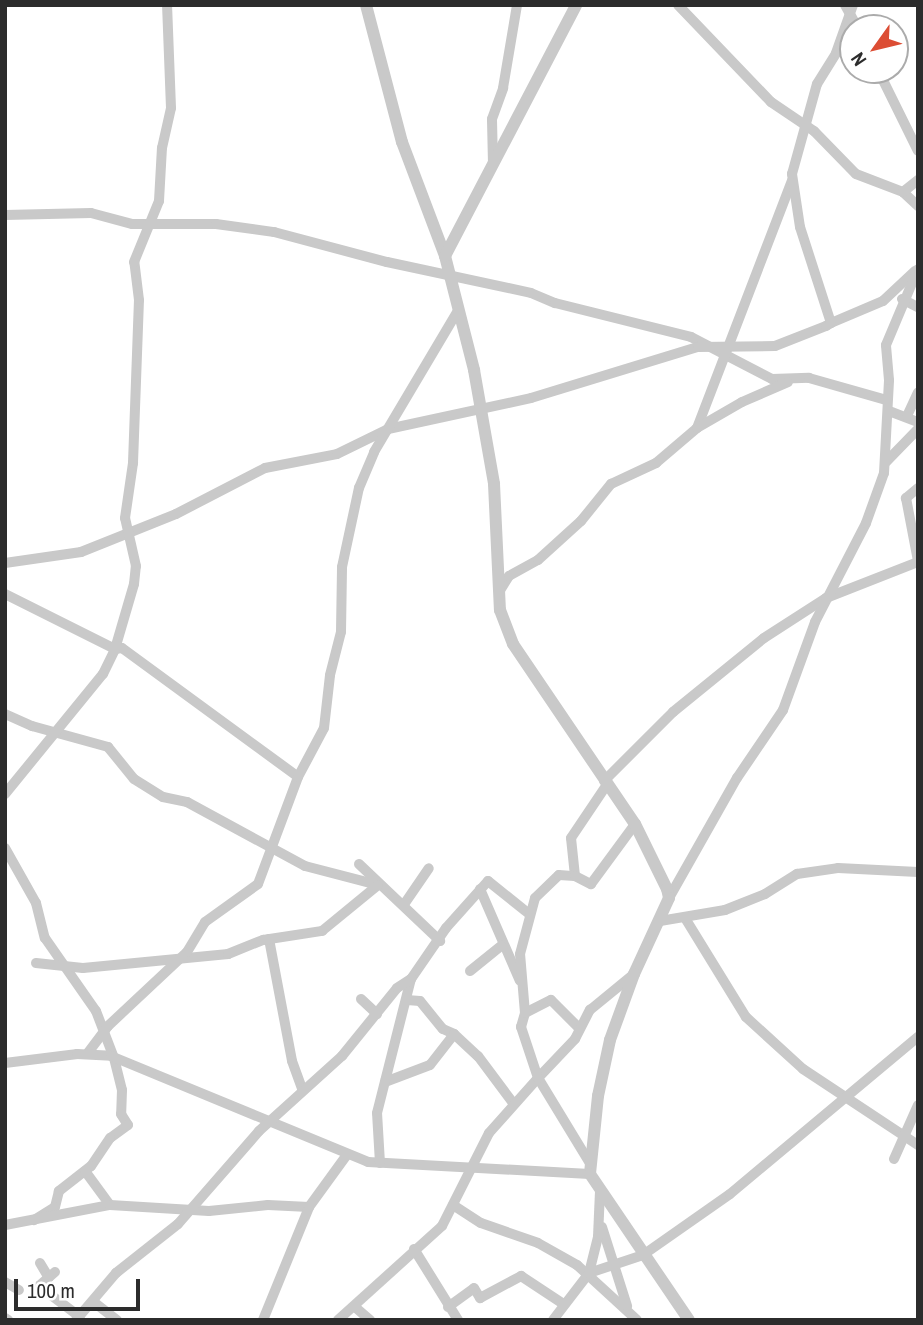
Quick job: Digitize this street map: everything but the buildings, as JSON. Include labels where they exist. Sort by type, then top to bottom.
[{"type":"street","points":[[5,794],[103,674],[115,649],[134,584],[136,566],[128,534],[125,498],[133,463],[139,300],[134,262],[152,223],[171,108],[167,5]]},
{"type":"street","points":[[366,5],[402,142],[445,256],[459,309],[494,484],[499,592],[513,644],[635,824],[663,875],[669,898]]},
{"type":"street","points":[[494,168],[492,119],[503,88],[517,5]]},
{"type":"street","points":[[445,256],[494,168],[576,5]]},
{"type":"street","points":[[678,5],[771,102],[804,125],[856,174],[902,192],[918,206]]},
{"type":"street","points":[[697,428],[792,179],[804,125],[817,84],[839,42]]},
{"type":"street","points":[[885,84],[918,151]]},
{"type":"street","points":[[792,179],[800,227],[831,323]]},
{"type":"street","points":[[902,192],[918,180]]},
{"type":"street","points":[[5,215],[91,213],[132,224],[246,226],[691,337],[710,348]]},
{"type":"street","points":[[591,1170],[598,1096],[610,1040],[634,974],[669,898],[737,778],[783,710],[826,598],[866,523],[885,462],[889,411],[886,400],[889,380],[886,345],[902,299],[918,269],[883,301],[775,346],[727,352]]},
{"type":"street","points":[[902,299],[918,307]]},
{"type":"street","points":[[87,1054],[104,1031],[184,955],[205,922],[258,884],[298,777],[324,727],[330,675],[341,632],[342,567],[350,513],[366,469],[459,309]]},
{"type":"street","points":[[5,563],[81,552],[128,534],[265,468],[337,454],[388,429],[591,382],[698,347],[727,352],[772,379],[791,381]]},
{"type":"street","points":[[499,592],[509,576],[538,560],[581,521],[611,484],[656,463],[697,428],[742,402],[791,381],[809,378],[886,400]]},
{"type":"street","points":[[906,416],[918,392]]},
{"type":"street","points":[[889,411],[918,422]]},
{"type":"street","points":[[885,462],[918,429]]},
{"type":"street","points":[[575,876],[572,838],[606,784],[673,712],[764,638],[826,598],[918,562],[906,498],[918,488]]},
{"type":"street","points":[[5,594],[115,649],[122,648],[140,659],[298,777]]},
{"type":"street","points":[[5,714],[56,733],[108,747],[134,779],[153,791],[187,803],[305,866],[378,885]]},
{"type":"street","points":[[635,824],[591,884],[575,876],[559,875],[546,883],[528,913],[520,954],[525,1013],[521,1027],[538,1078],[591,1170],[600,1191],[689,1320]]},
{"type":"street","points":[[5,848],[36,903],[45,938],[67,965],[104,1031],[122,1090],[121,1114],[128,1125],[110,1138],[85,1171],[59,1191],[55,1207],[34,1220]]},
{"type":"street","points":[[359,864],[378,885],[405,903],[440,941]]},
{"type":"street","points":[[405,903],[429,868]]},
{"type":"street","points":[[660,921],[685,918],[765,894],[797,874],[838,868],[918,872]]},
{"type":"street","points":[[40,1263],[52,1275],[39,1286],[78,1318],[95,1303],[116,1273],[189,1210],[259,1131],[271,1124],[302,1088],[342,1056],[397,988],[411,979],[488,881],[528,913]]},
{"type":"street","points":[[36,962],[83,968],[184,955],[228,954],[269,939],[322,931],[378,885]]},
{"type":"street","points":[[480,889],[501,946],[524,989]]},
{"type":"street","points":[[685,918],[746,1017],[803,1069],[918,1145]]},
{"type":"street","points":[[269,939],[292,1061],[302,1088]]},
{"type":"street","points":[[470,971],[501,946]]},
{"type":"street","points":[[338,1320],[442,1226],[473,1171],[489,1133],[513,1103],[575,1039],[578,1027],[598,1002],[634,974]]},
{"type":"street","points":[[380,1163],[377,1113],[411,979]]},
{"type":"street","points":[[362,999],[377,1014]]},
{"type":"street","points":[[525,1013],[545,999],[551,1000],[578,1027]]},
{"type":"street","points":[[407,1000],[420,1001],[443,1029],[454,1034],[478,1056],[513,1103]]},
{"type":"street","points":[[385,1082],[430,1065],[454,1034]]},
{"type":"street","points":[[589,1273],[615,1268],[643,1255],[730,1194],[918,1037]]},
{"type":"street","points":[[5,1063],[87,1054],[114,1058],[346,1156],[380,1163],[473,1171],[591,1170]]},
{"type":"street","points":[[894,1159],[918,1105]]},
{"type":"street","points":[[263,1320],[309,1207],[346,1156]]},
{"type":"street","points":[[85,1171],[110,1205]]},
{"type":"street","points":[[553,1320],[562,1303],[589,1273],[600,1223],[600,1191]]},
{"type":"street","points":[[5,1225],[110,1205],[189,1210],[309,1207]]},
{"type":"street","points":[[453,1205],[481,1223],[557,1253],[589,1273],[633,1318]]},
{"type":"street","points":[[600,1223],[633,1318]]},
{"type":"street","points":[[414,1249],[457,1320]]},
{"type":"street","points":[[448,1307],[474,1288],[480,1298],[521,1276],[562,1303]]},
{"type":"street","points":[[5,1282],[19,1290]]},
{"type":"street","points":[[95,1303],[117,1320]]},
{"type":"street","points":[[355,1307],[370,1320]]}]
